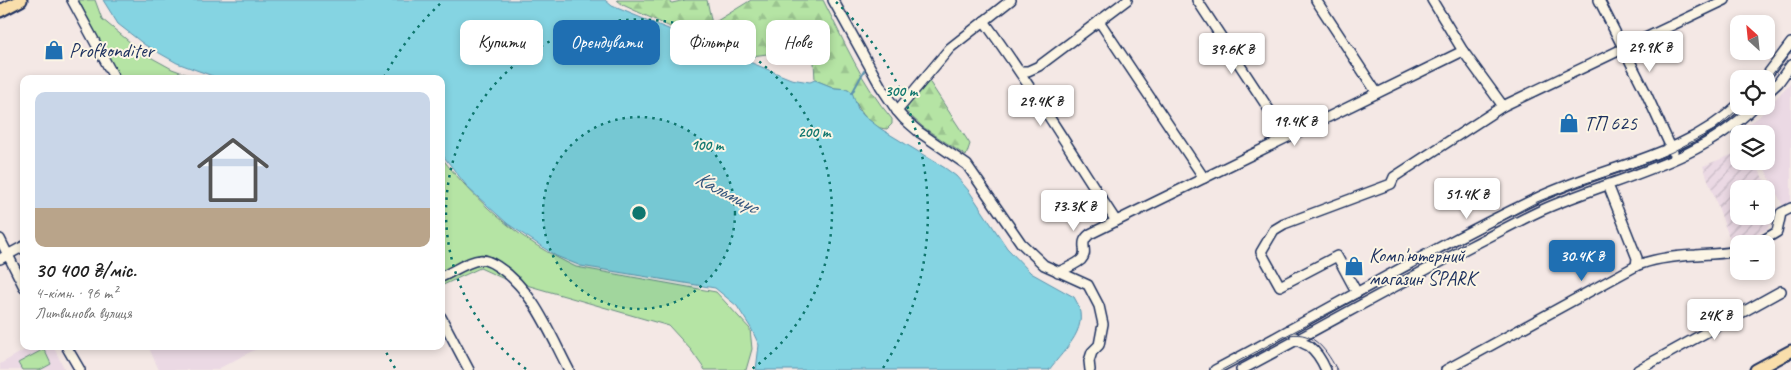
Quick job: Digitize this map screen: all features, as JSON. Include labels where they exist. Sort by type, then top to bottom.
[{"type":"main road","points":[[0,10],[21,0]]},
{"type":"main road","points":[[1756,370],[1791,351]]},
{"type":"street","points":[[72,0],[112,75]]},
{"type":"street","points":[[833,0],[896,111],[919,132],[967,165],[1021,243],[1044,265],[1088,285],[1099,306],[1103,324],[1099,345],[1090,357],[1090,370]]},
{"type":"street","points":[[896,111],[950,48],[1011,0]]},
{"type":"street","points":[[1020,71],[1028,71],[1039,66],[1127,0]]},
{"type":"street","points":[[1198,0],[1287,137]]},
{"type":"street","points":[[1316,0],[1376,93]]},
{"type":"street","points":[[1432,0],[1463,51],[1503,106]]},
{"type":"street","points":[[1598,0],[1624,49],[1676,159]]},
{"type":"street","points":[[1357,293],[1337,256],[1280,286],[1260,252],[1274,230],[1284,224],[1391,184],[1394,177],[1503,106],[1726,0]]},
{"type":"street","points":[[984,21],[1020,71],[1116,221]]},
{"type":"street","points":[[1099,21],[1204,178]]},
{"type":"street","points":[[1771,70],[1791,43]]},
{"type":"street","points":[[1058,272],[1082,259],[1084,238],[1463,51]]},
{"type":"street","points":[[1775,85],[1791,65]]},
{"type":"street","points":[[1215,370],[1535,198],[1578,180],[1648,158],[1671,148],[1711,127],[1730,111]]},
{"type":"street","points":[[1241,370],[1436,264],[1541,210],[1583,193],[1652,170],[1676,159],[1718,137],[1746,115]]},
{"type":"street","points":[[1610,190],[1637,258],[1636,266]]},
{"type":"street","points":[[1772,235],[1777,232],[1781,213],[1791,208]]},
{"type":"street","points":[[0,239],[4,257],[20,281]]},
{"type":"street","points":[[4,257],[20,248]]},
{"type":"street","points":[[1446,370],[1648,261],[1730,253]]},
{"type":"street","points":[[445,275],[482,259],[502,269],[519,284],[530,298],[569,370]]},
{"type":"street","points":[[1638,370],[1782,291]]},
{"type":"street","points":[[445,325],[469,370]]},
{"type":"street","points":[[1291,330],[1297,340],[1310,347],[1319,357],[1326,370]]},
{"type":"street","points":[[68,350],[80,370]]},
{"type":"shaded area","points":[[1791,82],[1791,202],[1783,206],[1775,190],[1775,180],[1770,180],[1765,170],[1775,170],[1775,125],[1747,125],[1761,115],[1775,115],[1775,100]]},
{"type":"shaded area","points":[[1730,156],[1730,170],[1759,170],[1764,180],[1730,180],[1730,225],[1770,225],[1767,229],[1754,235],[1730,235],[1730,240],[1703,166]]},
{"type":"shaded area","points":[[1775,205],[1778,212],[1775,217]]},
{"type":"shaded area","points":[[25,350],[55,350],[65,370],[0,370],[0,364]]},
{"type":"shaded area","points":[[150,350],[254,350],[216,370],[159,370]]},
{"type":"green space","points":[[95,0],[102,19],[143,53],[172,69],[188,75],[118,75],[79,1]]},
{"type":"green space","points":[[617,0],[665,0],[672,3],[685,0],[707,0],[711,20],[670,20],[670,27],[660,22],[660,20],[655,20],[623,5]]},
{"type":"green space","points":[[751,0],[823,0],[854,62],[881,106],[892,119],[892,124],[887,129],[879,128],[863,114],[848,89],[835,88],[815,80],[814,65],[830,65],[830,20],[766,20],[766,54],[756,55],[756,20],[718,20]]},
{"type":"green space","points":[[927,78],[970,144],[966,156],[923,127],[902,108]]},
{"type":"green space","points":[[445,162],[486,206],[519,234],[576,267],[716,292],[750,329],[752,349],[746,370],[705,370],[691,350],[669,326],[502,278],[480,268],[445,284]]},
{"type":"green space","points":[[44,350],[51,364],[40,370],[22,370],[18,363]]},
{"type":"water","name":"Кальмиус","points":[[103,0],[605,0],[612,6],[646,20],[553,20],[553,65],[660,65],[660,26],[670,30],[670,65],[756,65],[791,79],[810,82],[815,80],[835,88],[848,89],[852,92],[858,109],[864,116],[881,129],[956,176],[969,191],[1007,248],[1031,273],[1074,297],[1079,308],[1079,327],[1069,345],[1049,370],[756,370],[759,345],[751,328],[737,306],[715,288],[581,266],[556,256],[508,224],[469,189],[445,158],[445,75],[210,75],[177,63],[145,45],[118,24]]},
{"type":"waterway","points":[[852,93],[864,71]]},
{"type":"tram line","points":[[1775,71],[1791,51]]},
{"type":"tram line","points":[[1222,370],[1537,202],[1672,152],[1714,130],[1732,115]]},
{"type":"tram line","points":[[1290,335],[1299,334],[1313,339],[1325,350],[1337,370]]},
{"type":"place","name":"Profkonditer","points":[[54,50]]},
{"type":"place","name":"ТП 625","points":[[1569,123]]},
{"type":"place","name":"Комп'ютерний магазин SPARK","points":[[1354,266]]}]
